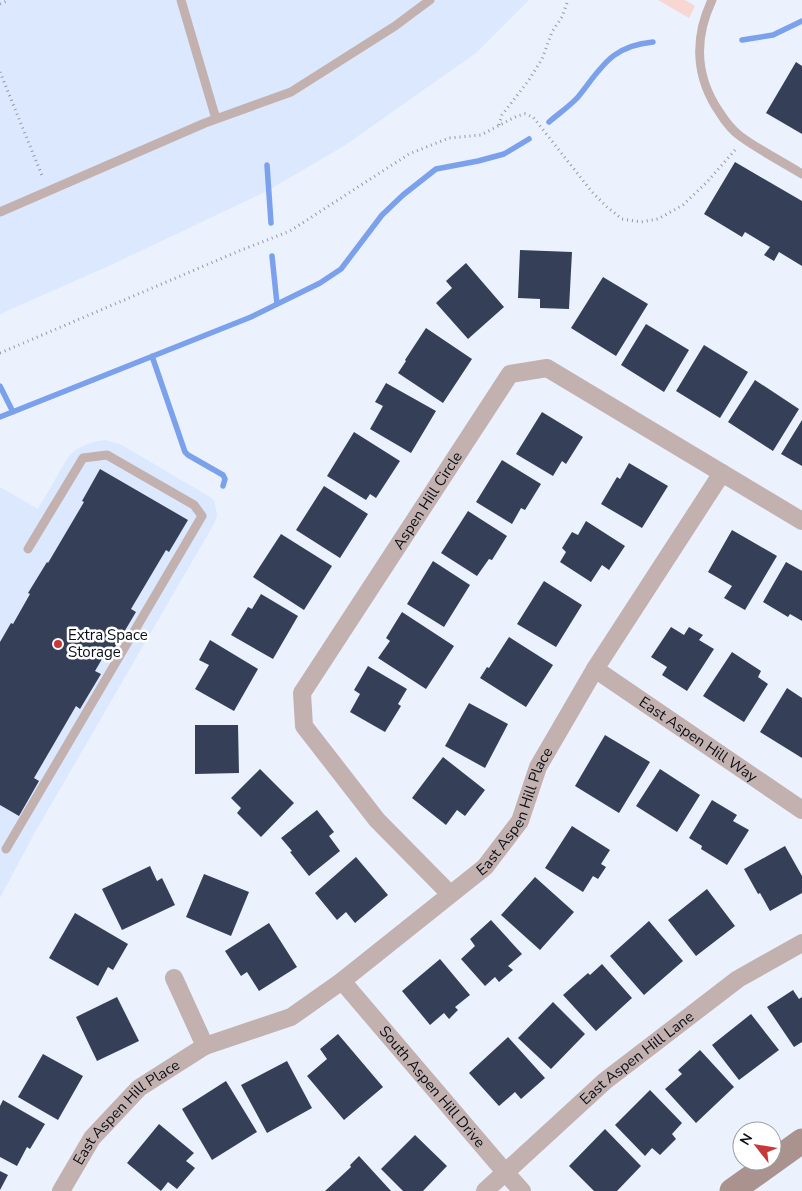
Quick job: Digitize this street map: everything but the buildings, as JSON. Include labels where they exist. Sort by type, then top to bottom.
[{"type":"street","name":"Aspen Hill Circle","points":[[450,894],[377,820],[304,726],[302,693],[510,374],[548,368],[802,521]]},
{"type":"street","name":"East Aspen Hill Place","points":[[61,1191],[92,1138],[140,1088],[205,1046],[291,1017],[342,981],[485,867],[520,821],[538,767],[595,670],[722,473]]},
{"type":"street","name":"East Aspen Hill Way","points":[[595,670],[802,810]]},
{"type":"street","name":"East Aspen Hill Lane","points":[[485,1191],[605,1081],[738,979],[802,943]]},
{"type":"street","points":[[174,978],[205,1046]]},
{"type":"street","name":"South Aspen Hill Drive","points":[[342,981],[522,1191]]},
{"type":"street","points":[[732,1191],[802,1141]]},
{"type":"lane","points":[[181,0],[216,119]]},
{"type":"lane","points":[[0,212],[205,123],[291,92],[395,26],[430,0]]},
{"type":"lane","points":[[712,0],[706,13],[699,52],[703,80],[707,91],[715,106],[732,129],[743,138],[802,174]]},
{"type":"lane","points":[[6,849],[202,516],[194,505],[106,455],[83,458],[28,549]]},
{"type":"path","points":[[0,4],[9,0]]},
{"type":"path","points":[[499,125],[502,115],[529,80],[542,59],[552,32],[562,18],[568,0]]},
{"type":"path","points":[[0,72],[48,191]]},
{"type":"path","points":[[0,353],[239,250],[290,232],[409,154],[448,138],[481,135],[517,116],[526,114],[533,117],[592,192],[607,207],[622,219],[641,222],[658,219],[683,205],[707,182],[743,138]]},
{"type":"shaded area","points":[[0,0],[529,0],[476,53],[344,146],[267,191],[111,265],[0,314]]},
{"type":"shaded area","points":[[658,0],[685,0],[695,6],[689,18]]},
{"type":"shaded area","points":[[105,440],[122,445],[210,497],[214,501],[217,516],[34,834],[0,898],[0,487],[38,509],[68,457],[75,450],[83,446]]},
{"type":"waterway","points":[[742,40],[773,35],[802,21]]},
{"type":"waterway","points":[[549,122],[578,97],[601,67],[617,53],[639,44],[653,42]]},
{"type":"waterway","points":[[0,417],[251,317],[320,283],[341,269],[382,215],[403,195],[436,169],[504,154],[529,139]]},
{"type":"waterway","points":[[267,165],[271,223]]},
{"type":"waterway","points":[[272,256],[277,304]]},
{"type":"waterway","points":[[152,356],[185,452],[223,475],[225,479],[223,486]]},
{"type":"waterway","points":[[0,386],[13,412]]},
{"type":"place","name":"Extra Space Storage","points":[[58,644]]}]
